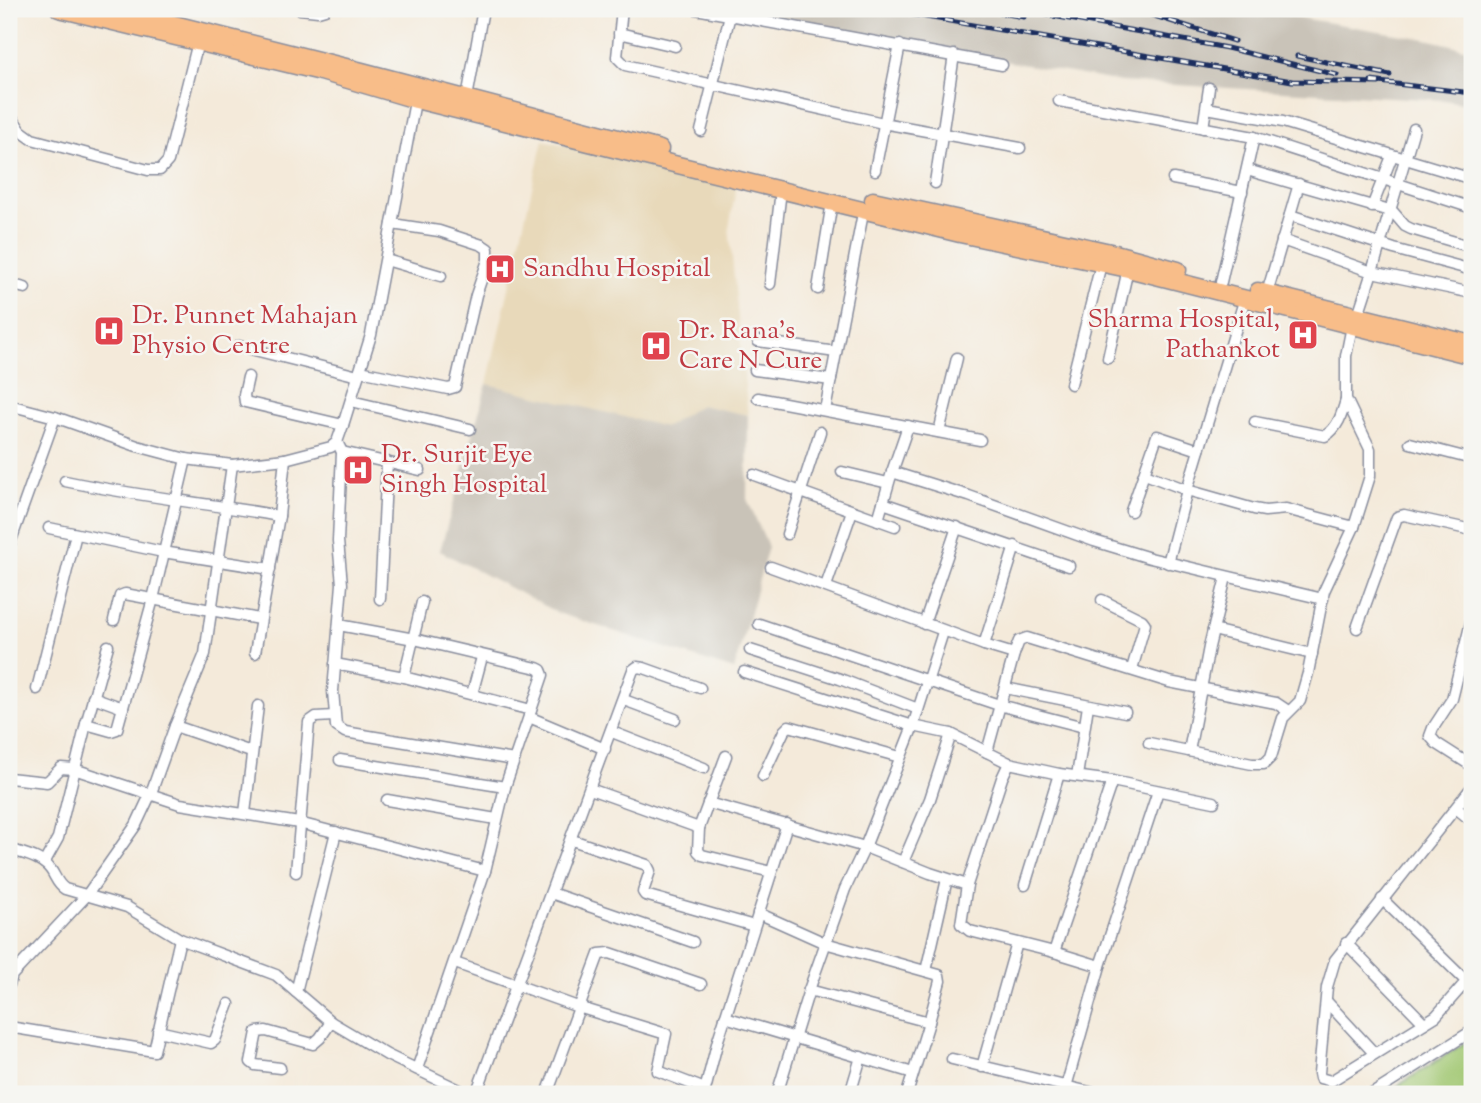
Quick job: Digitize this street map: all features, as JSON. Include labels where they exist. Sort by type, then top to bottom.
[{"type":"main road","points":[[59,9],[109,12],[321,72],[417,93],[781,190],[864,208],[960,234],[1128,269],[1245,298],[1472,344]]},
{"type":"main road","points":[[417,93],[467,98],[710,163],[1115,253],[1267,293],[1472,356]]},
{"type":"street","points":[[300,9],[325,9]]},
{"type":"street","points":[[467,98],[483,9]]},
{"type":"street","points":[[622,9],[617,57],[625,65],[883,123],[1020,148]]},
{"type":"street","points":[[696,9],[1002,65]]},
{"type":"street","points":[[701,131],[730,15]]},
{"type":"street","points":[[619,33],[675,46]]},
{"type":"street","points":[[9,113],[21,131],[32,139],[148,170],[160,170],[168,161],[200,37]]},
{"type":"street","points":[[875,170],[900,45]]},
{"type":"street","points":[[935,183],[954,55]]},
{"type":"street","points":[[1203,128],[1209,88]]},
{"type":"street","points":[[417,93],[371,335],[343,425],[339,447],[338,541],[342,584],[335,664],[334,716],[341,731],[514,760]]},
{"type":"street","points":[[1059,101],[1254,138],[1472,208]]},
{"type":"street","points":[[1207,108],[1283,122],[1472,179]]},
{"type":"street","points":[[1255,422],[1325,436],[1330,434],[1342,416],[1346,399],[1346,356],[1414,129]]},
{"type":"street","points":[[1221,282],[1254,138]]},
{"type":"street","points":[[1372,207],[1392,156]]},
{"type":"street","points":[[1247,170],[1390,211],[1411,229],[1472,247]]},
{"type":"street","points":[[1173,179],[1242,192]]},
{"type":"street","points":[[1267,293],[1299,184]]},
{"type":"street","points":[[770,284],[781,190]]},
{"type":"street","points":[[818,289],[832,202]]},
{"type":"street","points":[[825,410],[864,208]]},
{"type":"street","points":[[1290,215],[1470,270],[1472,255]]},
{"type":"street","points":[[239,346],[359,374],[448,389],[455,387],[476,295],[488,260],[488,249],[439,231],[392,224]]},
{"type":"street","points":[[1282,240],[1372,272],[1472,293]]},
{"type":"street","points":[[386,260],[441,276]]},
{"type":"street","points":[[1071,384],[1101,264]]},
{"type":"street","points":[[1108,358],[1128,269]]},
{"type":"street","points":[[9,284],[25,288]]},
{"type":"street","points":[[1168,563],[1187,490],[1245,298]]},
{"type":"street","points":[[758,341],[836,352]]},
{"type":"street","points":[[939,432],[957,358]]},
{"type":"street","points":[[755,370],[831,380]]},
{"type":"street","points":[[248,377],[245,402],[343,425]]},
{"type":"street","points":[[758,398],[980,440]]},
{"type":"street","points":[[1149,743],[1252,764],[1264,764],[1271,757],[1283,718],[1300,701],[1324,591],[1354,527],[1370,476],[1371,457],[1368,443],[1346,399]]},
{"type":"street","points":[[351,401],[470,429]]},
{"type":"street","points":[[9,405],[55,417],[136,446],[186,459],[232,465],[285,459],[339,447],[420,470]]},
{"type":"street","points":[[9,546],[55,417]]},
{"type":"street","points":[[878,520],[908,426]]},
{"type":"street","points":[[787,534],[820,432]]},
{"type":"street","points":[[1131,511],[1157,436],[1199,450]]},
{"type":"street","points":[[1410,443],[1472,459]]},
{"type":"street","points":[[86,724],[116,730],[153,599],[186,459]]},
{"type":"street","points":[[255,653],[279,516],[285,459]]},
{"type":"street","points":[[380,599],[387,462]]},
{"type":"street","points":[[10,978],[88,895],[129,836],[151,793],[175,726],[203,661],[213,612],[232,465]]},
{"type":"street","points":[[842,472],[888,483]]},
{"type":"street","points":[[892,472],[969,496],[1094,541],[1168,563],[1323,599]]},
{"type":"street","points":[[1145,474],[1187,490],[1259,510],[1286,509],[1354,527]]},
{"type":"street","points":[[754,475],[895,526]]},
{"type":"street","points":[[65,481],[175,502],[279,516]]},
{"type":"street","points":[[883,503],[1069,566]]},
{"type":"street","points":[[827,586],[852,511]]},
{"type":"street","points":[[1357,628],[1397,517],[1404,514],[1472,530]]},
{"type":"street","points":[[925,624],[957,527]]},
{"type":"street","points":[[49,528],[163,552],[270,569]]},
{"type":"street","points":[[37,689],[76,534]]},
{"type":"street","points":[[984,645],[1015,546]]},
{"type":"street","points":[[771,567],[943,632],[1014,654]]},
{"type":"street","points":[[1189,751],[1226,577]]},
{"type":"street","points":[[114,620],[122,594],[259,619]]},
{"type":"street","points":[[1102,600],[1143,620],[1145,624],[1132,669]]},
{"type":"street","points":[[404,677],[422,603]]},
{"type":"street","points":[[1472,618],[1452,698],[1430,736],[1436,743],[1472,766]]},
{"type":"street","points":[[759,624],[999,705],[1084,727]]},
{"type":"street","points":[[340,625],[414,639],[543,671],[505,787],[485,871],[417,1069]]},
{"type":"street","points":[[1213,630],[1312,654]]},
{"type":"street","points":[[777,1094],[825,943],[913,726],[943,632]]},
{"type":"street","points":[[987,752],[1014,654],[1019,641],[1024,638],[1169,682],[1276,703],[1288,711]]},
{"type":"street","points":[[44,863],[58,838],[108,646]]},
{"type":"street","points":[[750,650],[840,679],[918,709]]},
{"type":"street","points":[[472,694],[482,657]]},
{"type":"street","points":[[335,664],[472,694],[530,713],[605,749]]},
{"type":"street","points":[[476,1094],[633,670],[638,667],[700,688]]},
{"type":"street","points":[[744,672],[913,726],[951,734],[1009,763],[1059,774],[1112,780],[1213,802]]},
{"type":"street","points":[[1004,688],[1125,712]]},
{"type":"street","points":[[93,697],[123,708]]},
{"type":"street","points":[[624,700],[675,719]]},
{"type":"street","points":[[245,813],[258,706]]},
{"type":"street","points":[[1077,776],[1088,706]]},
{"type":"street","points":[[296,872],[309,722],[316,717],[334,716]]},
{"type":"street","points":[[175,726],[251,751]]},
{"type":"street","points":[[763,776],[784,731],[789,726],[900,757]]},
{"type":"street","points":[[612,732],[704,768]]},
{"type":"street","points":[[903,862],[930,799],[951,734]]},
{"type":"street","points":[[726,756],[699,828],[698,851],[702,855],[771,872]]},
{"type":"street","points":[[340,760],[505,787]]},
{"type":"street","points":[[1009,763],[967,885],[963,927],[1100,966]]},
{"type":"street","points":[[9,778],[47,782],[61,768],[74,769],[196,807],[299,823],[485,871]]},
{"type":"street","points":[[1025,885],[1059,774]]},
{"type":"street","points":[[1054,952],[1112,780]]},
{"type":"street","points":[[1382,899],[1470,978],[1442,1011],[1331,1081],[1325,1081],[1320,1078],[1319,1073],[1331,968],[1346,943],[1472,787]]},
{"type":"street","points":[[590,789],[699,828]]},
{"type":"street","points":[[1066,1087],[1100,966],[1158,791]]},
{"type":"street","points":[[387,800],[496,819]]},
{"type":"street","points":[[708,803],[865,847],[967,885]]},
{"type":"street","points":[[1455,808],[1472,821]]},
{"type":"street","points":[[455,963],[578,1007],[666,1034],[658,1071],[705,1092],[725,1017],[787,824]]},
{"type":"street","points":[[296,992],[335,832]]},
{"type":"street","points":[[572,840],[647,865],[650,871],[643,892],[645,895],[754,926]]},
{"type":"street","points":[[9,849],[44,863],[61,887],[127,908],[180,939],[276,975],[331,1022],[387,1055],[468,1094]]},
{"type":"street","points":[[926,971],[947,879]]},
{"type":"street","points":[[551,892],[693,942]]},
{"type":"street","points":[[758,913],[825,943],[939,975],[929,1022],[907,1094]]},
{"type":"street","points":[[9,1027],[154,1051],[180,939]]},
{"type":"street","points":[[982,1067],[1017,943]]},
{"type":"street","points":[[1346,943],[1424,1023]]},
{"type":"street","points":[[548,1094],[578,1007],[597,959],[602,953],[610,953],[701,984]]},
{"type":"street","points":[[809,990],[929,1022]]},
{"type":"street","points":[[1327,1002],[1374,1053]]},
{"type":"street","points":[[158,1031],[211,1043],[215,1040],[229,1004]]},
{"type":"street","points":[[725,1017],[913,1073]]},
{"type":"street","points":[[279,1068],[251,1062],[257,1032],[265,1031],[313,1044],[331,1022]]},
{"type":"street","points":[[1372,1094],[1472,1031]]},
{"type":"street","points":[[850,1094],[861,1057]]},
{"type":"street","points":[[952,1059],[1098,1094]]},
{"type":"shaded area","points":[[713,9],[1248,9],[1426,39],[1472,50],[1472,105],[1445,100],[1121,82]]},
{"type":"shaded area","points":[[543,140],[737,182],[729,228],[748,415],[700,405],[666,428],[487,384]]},
{"type":"shaded area","points":[[487,384],[666,427],[700,405],[748,415],[747,499],[768,547],[734,670],[558,613],[440,551]]},
{"type":"green space","points":[[1472,1038],[1472,1094],[1385,1094]]},
{"type":"railway","points":[[881,9],[1292,81],[1379,83]]},
{"type":"railway","points":[[980,9],[1024,17]]},
{"type":"railway","points":[[1015,9],[1227,48],[1337,75]]},
{"type":"railway","points":[[1123,9],[1142,12],[1234,41]]},
{"type":"railway","points":[[1297,56],[1390,75]]},
{"type":"railway","points":[[1371,81],[1472,93]]},
{"type":"place","name":"Sandhu Hospital","points":[[500,269]]},
{"type":"place","name":"Dr. Punnet Mahajan Physio Centre","points":[[109,331]]},
{"type":"place","name":"Sharma Hospital, Pathankot","points":[[1303,335]]},
{"type":"place","name":"Dr. Rana's Care N Cure","points":[[656,346]]},
{"type":"place","name":"Dr. Surjit Eye Singh Hospital","points":[[358,470]]}]
